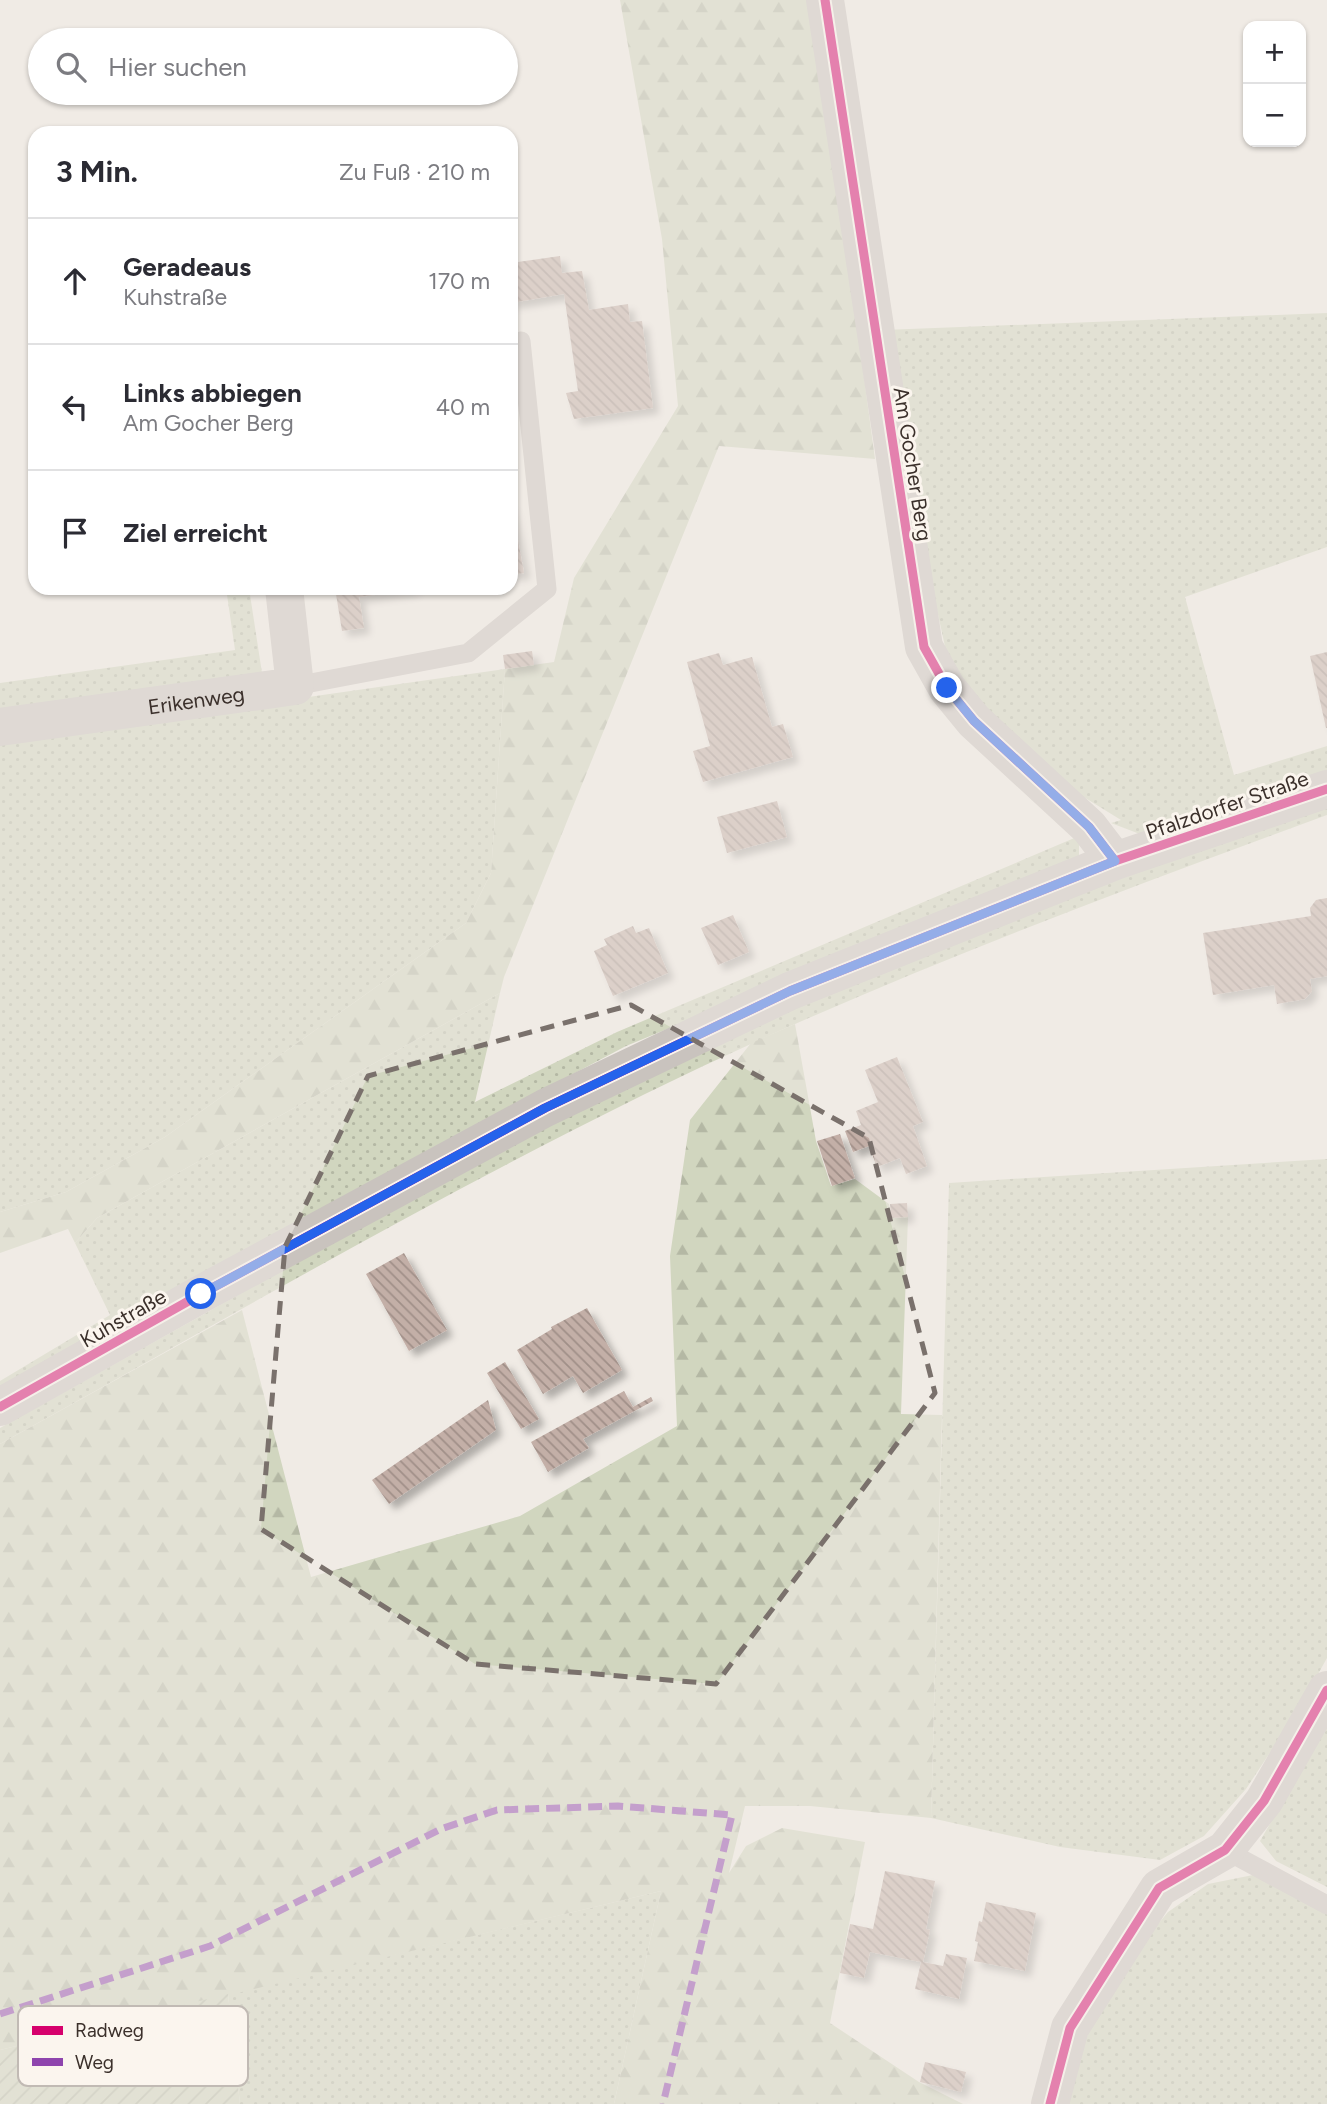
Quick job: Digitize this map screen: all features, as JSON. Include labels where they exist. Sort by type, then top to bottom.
[{"type":"street","name":"Am Gocher Berg","points":[[832,1],[924,647],[947,688],[974,721],[1089,827],[1126,857]]},
{"type":"street","points":[[285,595],[295,686]]},
{"type":"street","name":"Erikenweg","points":[[0,727],[295,686]]},
{"type":"street","name":"Pfalzdorfer Straße","points":[[1126,857],[1327,789]]},
{"type":"street","name":"Kuhstraße","points":[[0,1407],[201,1294],[545,1108],[790,991],[1126,857]]},
{"type":"street","points":[[1050,2104],[1070,2028],[1159,1888],[1225,1850],[1264,1801],[1327,1690]]},
{"type":"lane","points":[[295,686],[468,653],[547,589],[521,341]]},
{"type":"lane","points":[[1225,1850],[1327,1905]]},
{"type":"highlighted area","points":[[631,1005],[869,1138],[935,1393],[716,1684],[475,1664],[261,1529],[285,1247],[368,1076]]},
{"type":"green space","points":[[620,0],[813,0],[875,459],[719,446],[504,977],[500,993],[97,1218],[75,1243],[68,1229],[0,1253],[0,1212],[66,1192],[165,1137],[466,923],[491,873],[505,669],[554,662],[574,578],[678,406],[662,239]]},
{"type":"green space","points":[[1327,313],[1327,547],[1185,597],[1234,775],[1327,746],[1327,772],[1145,836],[1111,823],[1121,820],[1069,788],[981,714],[946,651],[893,409],[883,330]]},
{"type":"green space","points":[[227,595],[250,595],[262,673],[0,710],[0,683],[235,650]]},
{"type":"green space","points":[[505,669],[491,873],[466,923],[165,1137],[66,1192],[0,1212],[0,741]]},
{"type":"green space","points":[[1327,808],[1327,815],[981,946],[726,1055],[480,1178],[0,1444],[0,1428],[473,1164],[774,1015],[1026,914],[1263,826]]},
{"type":"green space","points":[[1079,836],[1079,859],[626,1046],[405,1163],[0,1393],[0,1381],[110,1315],[75,1243],[97,1218],[500,993],[475,1102],[617,1032]]},
{"type":"green space","points":[[795,1024],[816,1141],[831,1186],[855,1179],[889,1204],[891,1218],[908,1217],[901,1414],[942,1415],[931,1818],[810,1806],[745,1806],[729,1873],[746,1846],[782,1828],[865,1842],[830,2023],[919,2082],[963,2104],[614,2104],[661,1891],[183,2006],[18,2006],[18,2046],[0,2050],[0,1444],[242,1310],[311,1577],[520,1516],[677,1426],[670,1256],[690,1120],[751,1043]]},
{"type":"green space","points":[[1327,1159],[1327,1658],[1298,1710],[1246,1789],[1204,1836],[1160,1860],[1060,1847],[931,1818],[949,1183]]},
{"type":"green space","points":[[1327,1725],[1327,1887],[1276,1861],[1260,1841]]},
{"type":"green space","points":[[1253,1875],[1327,1913],[1327,2104],[1057,2104],[1113,1978],[1168,1912],[1208,1884]]},
{"type":"green space","points":[[661,1891],[614,2104],[240,2104],[238,2086],[248,2086],[248,2006],[229,2006],[228,1994]]},
{"type":"green space","points":[[228,1994],[229,2006],[179,2006]]},
{"type":"green space","points":[[18,2046],[18,2086],[238,2086],[240,2104],[0,2104],[0,2050]]},
{"type":"building","points":[[560,256],[562,273],[582,271],[589,310],[628,304],[630,322],[642,321],[653,408],[574,419],[566,393],[578,391],[564,294],[518,302],[518,262]]},
{"type":"building","points":[[518,540],[524,573],[518,574]]},
{"type":"building","points":[[336,595],[375,595],[359,597],[364,628],[342,631]]},
{"type":"building","points":[[532,651],[534,665],[505,669],[503,655]]},
{"type":"building","points":[[1327,652],[1327,728],[1326,728],[1310,656]]},
{"type":"building","points":[[719,653],[723,665],[752,657],[772,727],[783,724],[793,757],[703,782],[693,751],[710,746],[687,662]]},
{"type":"building","points":[[777,801],[787,837],[727,853],[717,817]]},
{"type":"building","points":[[1327,898],[1327,976],[1310,979],[1312,991],[1305,999],[1277,1004],[1274,985],[1213,995],[1203,933],[1311,916],[1310,908],[1316,900]]},
{"type":"building","points":[[733,915],[749,952],[718,965],[701,928]]},
{"type":"building","points":[[633,926],[636,933],[649,928],[668,973],[613,996],[594,951],[607,945],[604,939]]},
{"type":"building","points":[[897,1057],[923,1122],[913,1126],[927,1166],[906,1174],[900,1158],[877,1167],[869,1146],[853,1152],[845,1131],[861,1125],[856,1111],[878,1102],[865,1070]]},
{"type":"building","points":[[840,1134],[855,1178],[832,1186],[817,1141]]},
{"type":"building","points":[[907,1203],[908,1217],[891,1218],[890,1204]]},
{"type":"building","points":[[404,1253],[447,1330],[409,1351],[366,1274]]},
{"type":"building","points":[[587,1308],[622,1370],[583,1393],[573,1376],[543,1394],[517,1350],[552,1329],[551,1327]]},
{"type":"building","points":[[505,1362],[539,1419],[521,1429],[487,1373]]},
{"type":"building","points":[[624,1391],[633,1407],[651,1397],[653,1401],[583,1439],[589,1448],[548,1472],[531,1442]]},
{"type":"building","points":[[488,1400],[496,1430],[389,1504],[372,1480]]},
{"type":"building","points":[[885,1871],[935,1881],[926,1929],[930,1930],[923,1962],[943,1966],[946,1954],[967,1958],[959,1999],[915,1989],[921,1962],[870,1952],[864,1978],[840,1973],[850,1924],[873,1929]]},
{"type":"building","points":[[986,1902],[1036,1913],[1025,1971],[974,1961],[979,1921],[982,1922]]},
{"type":"building","points":[[925,2062],[966,2072],[961,2092],[920,2082]]},
{"type":"marked path","points":[[25,2006],[210,1946],[441,1829],[497,1810],[618,1806],[732,1815],[663,2104]]},
{"type":"marked path","points":[[0,2014],[18,2008]]},
{"type":"cycle path","points":[[825,0],[924,647],[947,688],[974,721],[1089,827],[1115,861]]},
{"type":"cycle path","points":[[0,1407],[201,1294],[545,1108],[790,991],[1115,861],[1327,789]]},
{"type":"cycle path","points":[[1050,2104],[1070,2028],[1159,1888],[1225,1850],[1264,1801],[1327,1690]]},
{"type":"route","points":[[201,1294],[545,1108],[790,991],[1115,861],[1089,827],[974,721],[947,688]]}]
